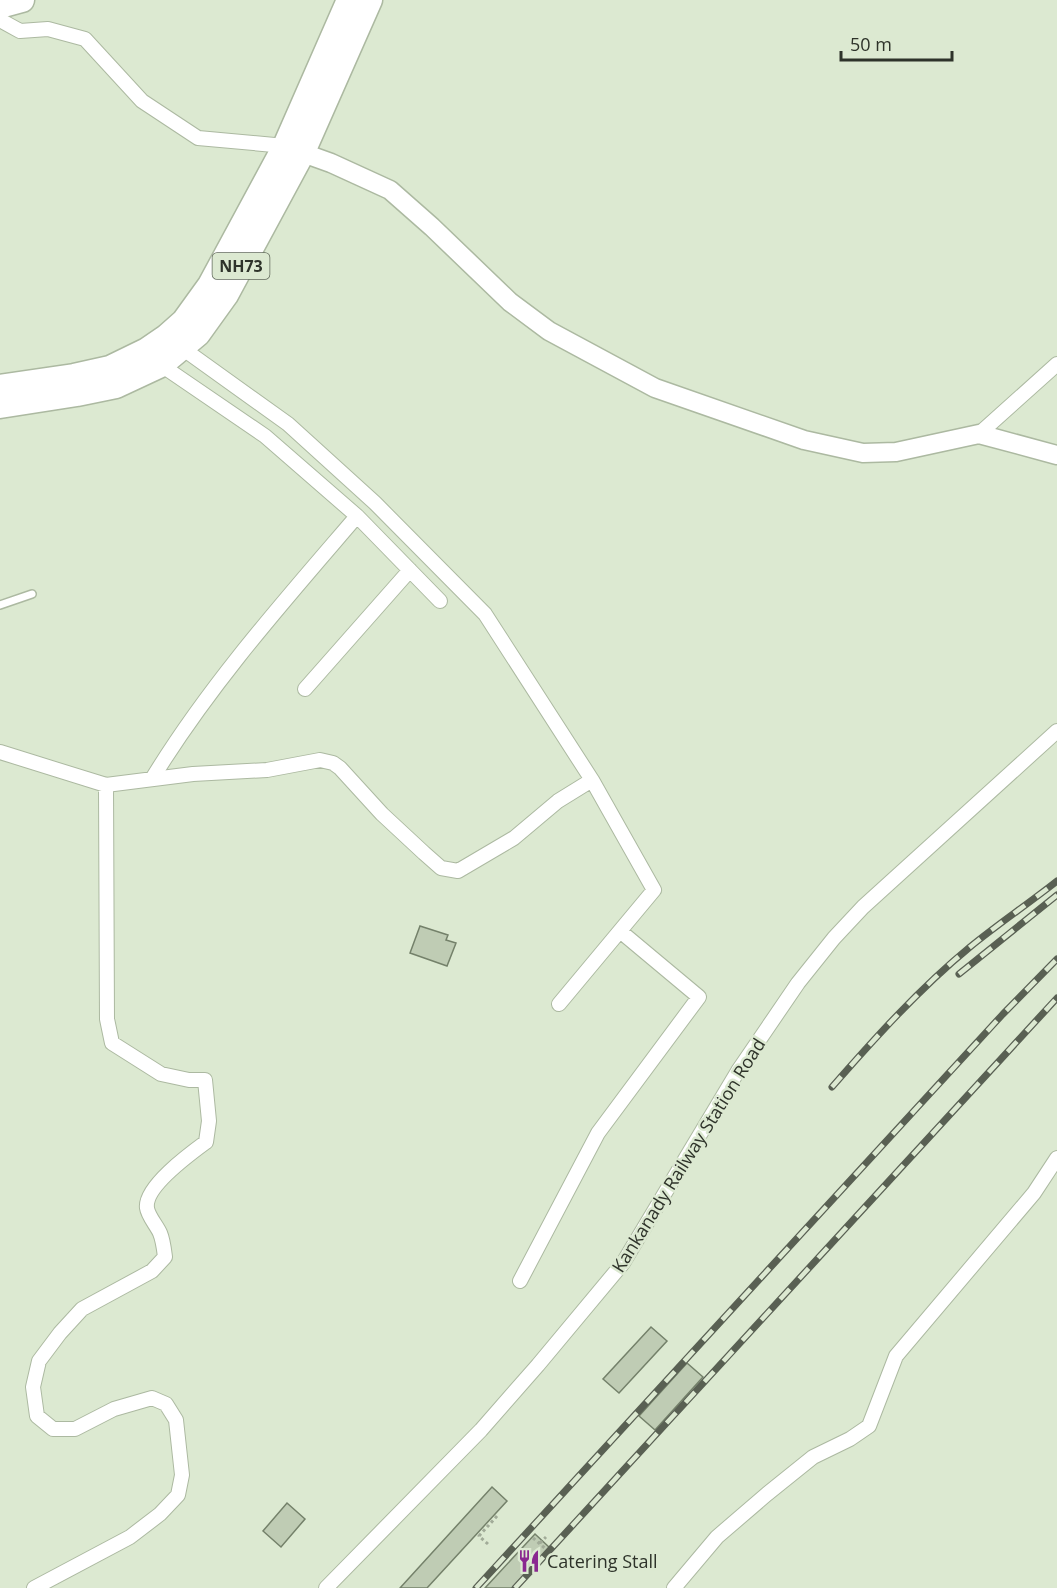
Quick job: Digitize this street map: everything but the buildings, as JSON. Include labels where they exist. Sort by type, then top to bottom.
[{"type":"highway","points":[[0,6],[22,0]]},
{"type":"highway","name":"NH73","points":[[0,387],[110,368],[147,350],[184,321],[210,285],[293,150],[350,0]]},
{"type":"highway","name":"NH73","points":[[0,406],[116,386],[161,365],[198,333],[226,295],[293,150],[370,0]]},
{"type":"street","points":[[0,20],[20,31],[48,29],[85,39],[142,101],[198,138],[293,150],[330,163],[390,190],[510,302],[549,331],[655,388],[804,440],[863,453],[896,452],[979,434],[1057,455]]},
{"type":"street","points":[[182,348],[288,424],[375,503],[485,614],[592,780],[654,890],[560,1004]]},
{"type":"street","points":[[979,434],[1057,364]]},
{"type":"street","points":[[161,365],[265,436],[357,516],[440,601]]},
{"type":"street","points":[[152,779],[178,737],[257,633],[357,516]]},
{"type":"street","points":[[305,689],[410,570]]},
{"type":"street","name":"Kankanady Railway Station Road","points":[[326,1588],[480,1430],[623,1263],[738,1071],[798,983],[834,938],[863,907],[1057,731]]},
{"type":"street","points":[[0,752],[106,785],[194,774],[267,770],[320,760],[333,763],[432,861],[441,868],[458,871],[514,838],[558,801],[592,780]]},
{"type":"street","points":[[34,1588],[130,1537],[160,1514],[178,1495],[182,1475],[176,1420],[166,1404],[152,1398],[114,1409],[75,1429],[53,1429],[37,1416],[33,1387],[39,1361],[82,1309],[152,1271],[165,1257],[161,1236],[147,1208],[148,1199],[158,1183],[206,1142],[209,1121],[205,1080],[189,1080],[160,1074],[112,1043],[107,1019],[106,785]]},
{"type":"street","points":[[520,1281],[598,1133],[699,997],[620,931]]},
{"type":"street","points":[[674,1588],[717,1537],[766,1494],[813,1457],[850,1439],[869,1426],[896,1356],[1034,1193],[1057,1158]]},
{"type":"lane","points":[[0,605],[32,594]]},
{"type":"path","points":[[488,1545],[479,1536],[497,1516]]},
{"type":"path","points":[[540,1543],[546,1537]]},
{"type":"path","points":[[533,1538],[547,1550]]},
{"type":"railway","points":[[832,1087],[881,1032],[951,963],[1057,881]]},
{"type":"railway","points":[[959,974],[1057,895]]},
{"type":"railway","points":[[476,1588],[1003,1014],[1057,959]]},
{"type":"railway","points":[[515,1588],[1057,998]]},
{"type":"place","name":"Catering Stall","points":[[529,1561]]}]
